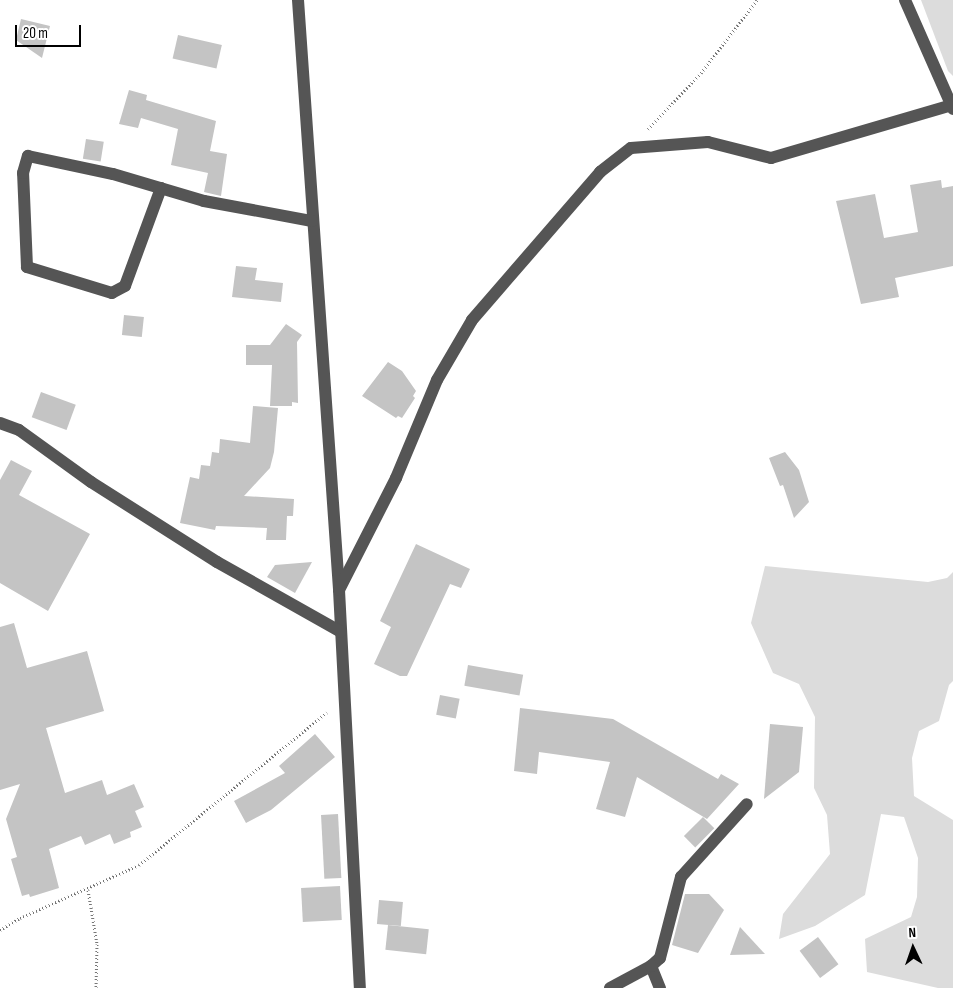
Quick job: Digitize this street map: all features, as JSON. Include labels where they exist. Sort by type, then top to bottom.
[{"type":"street","points":[[298,0],[339,590],[360,988]]},
{"type":"street","points":[[339,590],[396,478],[437,380],[472,320],[600,172],[630,148],[708,142],[771,158],[951,107],[905,0]]},
{"type":"street","points":[[161,188],[125,286],[112,293],[27,266],[23,173],[28,156],[161,188],[204,201],[312,221]]},
{"type":"street","points":[[0,423],[19,430],[91,482],[217,562],[341,632]]},
{"type":"street","points":[[610,988],[651,966],[660,958],[681,877],[747,804]]},
{"type":"street","points":[[651,966],[660,988]]},
{"type":"path","points":[[630,148],[701,74],[757,0]]},
{"type":"path","points":[[0,930],[20,918],[88,890],[139,865],[345,697]]},
{"type":"path","points":[[88,890],[97,944],[96,988]]},
{"type":"shaded area","points":[[921,0],[953,0],[953,76],[948,71]]},
{"type":"shaded area","points":[[765,566],[928,582],[947,578],[953,572],[953,681],[949,685],[939,721],[919,731],[912,758],[914,796],[953,820],[953,988],[938,988],[867,972],[865,939],[911,917],[917,897],[918,858],[904,817],[881,814],[865,895],[815,926],[779,939],[783,914],[830,854],[827,815],[814,788],[815,717],[799,684],[773,673],[751,623]]},
{"type":"building","points":[[21,19],[50,26],[42,58],[16,40]]},
{"type":"building","points":[[178,35],[222,45],[216,69],[173,58]]},
{"type":"building","points":[[129,90],[147,95],[146,100],[216,121],[210,151],[227,154],[221,196],[204,192],[208,173],[171,165],[178,129],[141,118],[138,128],[119,124]]},
{"type":"building","points":[[86,139],[104,142],[101,162],[83,159]]},
{"type":"building","points":[[941,180],[942,188],[953,186],[953,266],[895,278],[899,297],[861,304],[836,201],[875,194],[884,238],[918,232],[910,185]]},
{"type":"building","points":[[236,266],[257,268],[255,280],[283,283],[281,302],[232,297]]},
{"type":"building","points":[[124,315],[144,317],[142,337],[122,335]]},
{"type":"building","points":[[286,324],[302,335],[297,342],[298,403],[292,402],[292,406],[270,406],[272,365],[246,365],[246,345],[270,345]]},
{"type":"building","points":[[388,362],[402,371],[416,391],[413,396],[415,398],[402,418],[398,416],[396,418],[362,396]]},
{"type":"building","points":[[41,392],[76,405],[67,430],[32,417]]},
{"type":"building","points":[[253,406],[278,408],[274,452],[270,468],[244,496],[294,499],[293,516],[287,516],[286,540],[266,540],[267,528],[216,526],[215,530],[180,523],[190,477],[199,479],[201,465],[210,466],[212,452],[219,453],[220,439],[250,443]]},
{"type":"building","points":[[785,452],[799,470],[809,502],[794,518],[783,485],[780,486],[769,458]]},
{"type":"building","points":[[11,460],[32,471],[19,495],[90,534],[48,611],[0,583],[0,480]]},
{"type":"building","points":[[416,544],[470,569],[461,588],[450,584],[407,676],[400,676],[374,664],[391,627],[380,621]]},
{"type":"building","points":[[312,562],[295,593],[267,577],[275,565]]},
{"type":"building","points":[[14,623],[27,668],[87,651],[104,711],[46,728],[65,793],[102,780],[107,795],[134,784],[144,807],[135,811],[142,827],[130,832],[131,837],[114,844],[110,834],[85,845],[81,836],[49,849],[59,888],[30,897],[29,894],[22,896],[11,859],[17,857],[6,819],[20,784],[0,790],[0,627]]},
{"type":"building","points":[[468,665],[523,675],[520,695],[464,686]]},
{"type":"building","points":[[440,695],[460,699],[456,718],[436,715]]},
{"type":"building","points":[[520,708],[613,719],[718,779],[721,774],[739,784],[707,819],[637,777],[625,817],[596,809],[610,762],[539,752],[537,774],[514,771]]},
{"type":"building","points":[[770,724],[803,727],[799,772],[764,799]]},
{"type":"building","points":[[315,734],[335,757],[271,810],[246,823],[234,801],[285,773],[279,766]]},
{"type":"building","points":[[338,814],[341,878],[324,879],[321,815]]},
{"type":"building","points":[[703,817],[714,828],[695,847],[684,836]]},
{"type":"building","points":[[340,886],[342,920],[303,922],[301,888]]},
{"type":"building","points":[[685,894],[709,894],[724,910],[698,953],[672,945]]},
{"type":"building","points":[[379,900],[403,902],[401,926],[377,924]]},
{"type":"building","points":[[388,925],[429,929],[426,954],[385,950]]},
{"type":"building","points":[[740,927],[765,954],[730,955]]},
{"type":"building","points":[[818,937],[838,964],[820,978],[800,951]]}]
